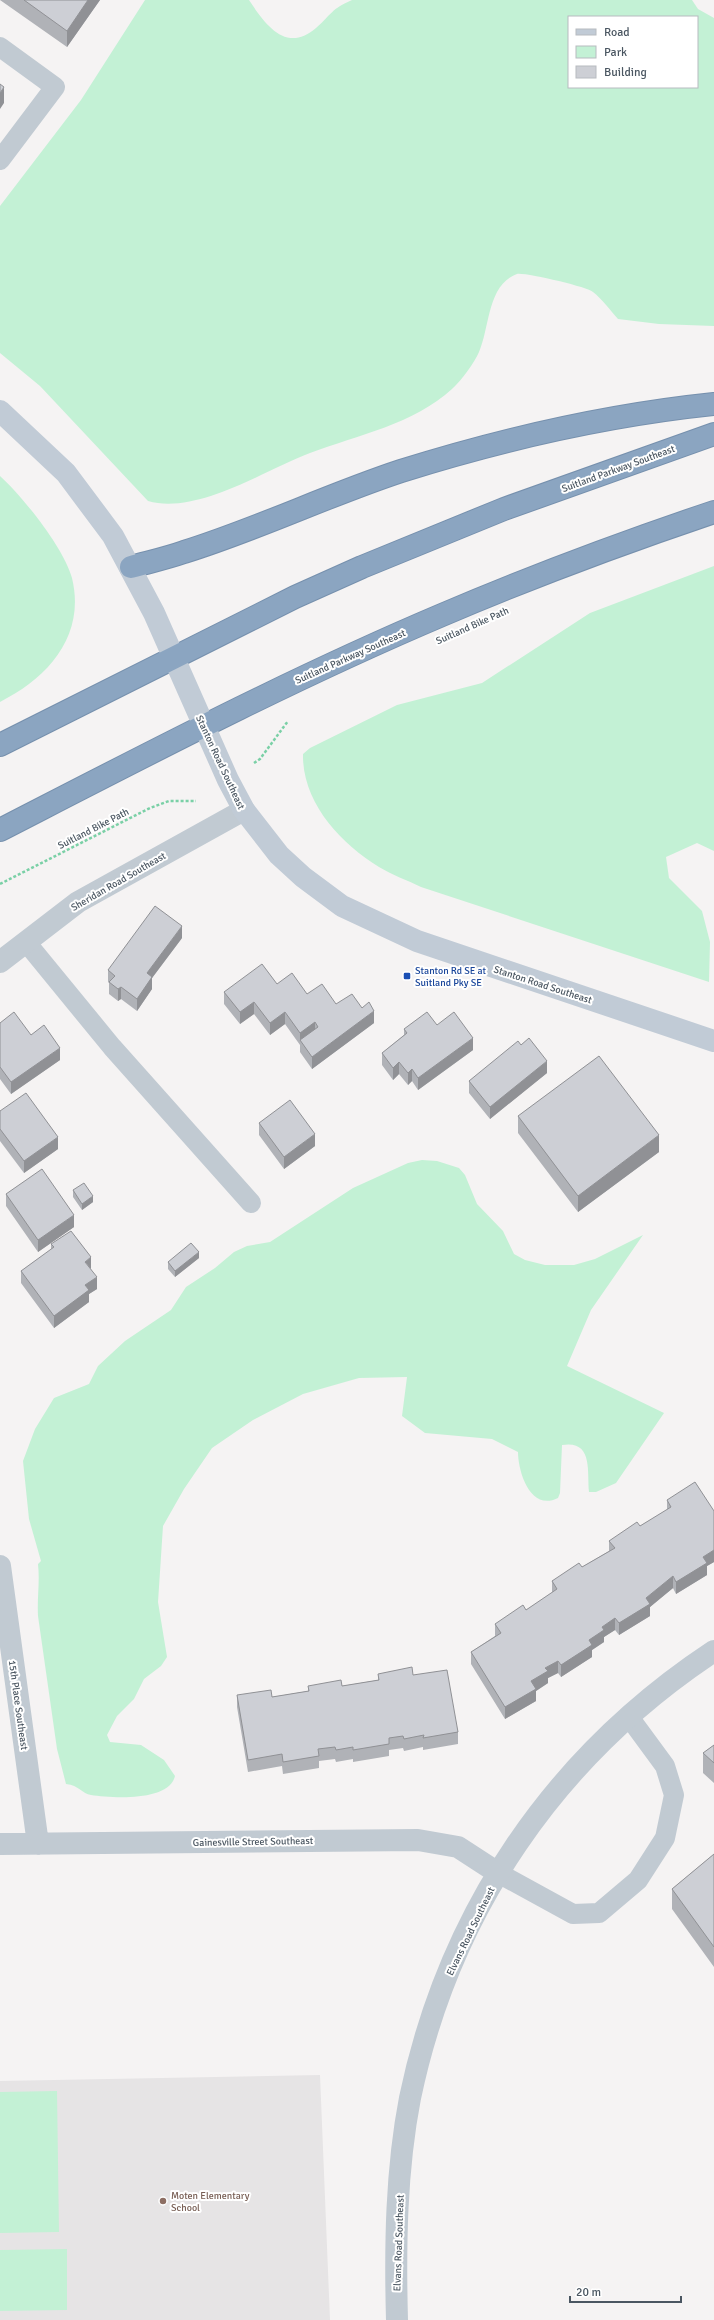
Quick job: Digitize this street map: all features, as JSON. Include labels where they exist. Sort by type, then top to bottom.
[{"type":"highway","points":[[131,567],[184,552],[357,487],[452,456],[566,428],[626,416],[714,404]]},
{"type":"highway","name":"Suitland Parkway Southeast","points":[[0,745],[295,597],[428,539],[504,509],[714,434]]},
{"type":"highway","name":"Suitland Parkway Southeast","points":[[0,830],[292,682],[440,615],[580,559],[714,512]]},
{"type":"street","name":"Stanton Road Southeast","points":[[0,411],[66,473],[94,508],[131,567],[244,810],[275,850],[303,877],[342,906],[385,928],[444,951],[714,1041]]},
{"type":"street","name":"Sheridan Road Southeast","points":[[0,962],[78,902],[244,810]]},
{"type":"street","name":"15th Place Southeast","points":[[0,1566],[38,1844]]},
{"type":"street","name":"Elvans Road Southeast","points":[[397,2320],[398,2210],[410,2099],[423,2043],[461,1944],[498,1873],[524,1830],[555,1792],[592,1751],[629,1717],[661,1689],[714,1651]]},
{"type":"street","name":"Gainesville Street Southeast","points":[[0,1844],[418,1840],[458,1847],[498,1873]]},
{"type":"lane","points":[[0,47],[55,87],[0,160]]},
{"type":"lane","points":[[26,942],[112,1047],[251,1203]]},
{"type":"lane","points":[[498,1873],[574,1914],[599,1913],[638,1880],[665,1838],[674,1795],[665,1766],[629,1717]]},
{"type":"path","points":[[260,758],[289,719]]},
{"type":"path","name":"Suitland Bike Path","points":[[0,884],[150,808],[169,801],[198,801]]},
{"type":"shaded area","name":"Moten Elementary School","points":[[320,2075],[330,2320],[0,2320],[0,2081]]},
{"type":"green space","points":[[145,0],[249,0],[262,18],[277,33],[286,37],[295,38],[305,35],[316,28],[336,9],[352,0],[692,0],[698,9],[714,18],[714,326],[659,324],[618,319],[600,298],[589,290],[543,277],[517,274],[507,279],[500,287],[495,297],[483,342],[474,361],[460,381],[437,401],[403,420],[310,453],[230,489],[188,502],[167,504],[148,501],[40,386],[0,353],[0,206],[81,100]]},
{"type":"green space","points":[[0,476],[31,510],[61,552],[72,578],[75,599],[73,618],[68,636],[59,653],[48,668],[33,681],[0,702]]},
{"type":"green space","points":[[714,566],[714,851],[697,843],[666,857],[669,878],[702,911],[710,942],[709,982],[421,887],[394,875],[364,857],[351,846],[326,820],[316,805],[304,772],[303,754],[310,748],[397,705],[482,683],[590,613]]},
{"type":"green space","points":[[422,1160],[437,1161],[459,1168],[465,1175],[477,1204],[503,1231],[514,1254],[525,1260],[545,1265],[574,1265],[595,1259],[643,1235],[591,1310],[567,1366],[664,1413],[616,1483],[596,1492],[589,1492],[588,1466],[584,1452],[579,1447],[562,1445],[560,1493],[558,1498],[548,1501],[533,1495],[523,1479],[518,1452],[492,1439],[425,1433],[402,1416],[407,1377],[359,1378],[303,1394],[253,1420],[212,1448],[184,1489],[163,1526],[158,1602],[167,1657],[161,1666],[144,1679],[134,1699],[117,1716],[107,1735],[110,1742],[141,1745],[164,1760],[175,1776],[171,1784],[162,1790],[151,1794],[112,1797],[91,1795],[74,1786],[66,1784],[57,1749],[38,1616],[38,1564],[41,1561],[29,1519],[23,1461],[35,1429],[54,1398],[89,1384],[98,1366],[125,1341],[171,1310],[186,1287],[215,1268],[234,1252],[247,1246],[270,1242],[353,1188],[408,1163]]},
{"type":"green space","points":[[57,2091],[59,2232],[0,2233],[0,2092]]},
{"type":"green space","points":[[67,2249],[67,2310],[0,2311],[0,2250]]},
{"type":"building","points":[[24,0],[88,0],[67,31]]},
{"type":"building","points":[[0,84],[4,87],[0,93]]},
{"type":"building","points":[[155,906],[182,926],[147,973],[152,977],[137,999],[121,987],[118,989],[109,982],[115,976],[108,970]]},
{"type":"building","points":[[262,964],[277,984],[292,973],[307,994],[322,984],[336,1004],[352,994],[362,1008],[369,1002],[374,1011],[312,1057],[300,1040],[318,1027],[315,1022],[300,1033],[285,1012],[270,1023],[254,1002],[240,1012],[224,992]]},
{"type":"building","points":[[14,1012],[31,1035],[44,1025],[60,1048],[11,1082],[0,1067],[0,1023]]},
{"type":"building","points":[[427,1012],[437,1025],[454,1012],[473,1038],[418,1078],[412,1069],[408,1073],[399,1062],[393,1068],[382,1053],[407,1033],[404,1029]]},
{"type":"building","points":[[529,1038],[547,1061],[490,1107],[469,1081],[518,1041],[521,1045]]},
{"type":"building","points":[[599,1056],[659,1135],[578,1196],[518,1116]]},
{"type":"building","points":[[26,1093],[58,1137],[24,1161],[0,1129],[0,1111]]},
{"type":"building","points":[[290,1100],[315,1134],[284,1157],[259,1123]]},
{"type":"building","points":[[42,1169],[74,1215],[38,1240],[6,1194]]},
{"type":"building","points":[[84,1183],[93,1196],[82,1204],[73,1190]]},
{"type":"building","points":[[71,1231],[91,1257],[85,1262],[97,1277],[85,1285],[89,1290],[54,1316],[21,1271],[54,1247],[51,1244]]},
{"type":"building","points":[[191,1243],[199,1252],[175,1271],[168,1262]]},
{"type":"building","points":[[695,1482],[714,1511],[714,1550],[703,1557],[707,1563],[676,1582],[673,1576],[646,1598],[650,1604],[619,1623],[615,1618],[602,1627],[604,1630],[589,1640],[592,1645],[561,1665],[558,1661],[545,1668],[548,1671],[531,1681],[536,1689],[505,1707],[471,1652],[501,1633],[495,1624],[523,1605],[526,1610],[557,1589],[552,1581],[579,1563],[582,1567],[615,1548],[609,1541],[637,1522],[640,1526],[671,1507],[667,1500]]},
{"type":"building","points":[[412,1667],[413,1675],[447,1670],[458,1732],[423,1738],[424,1735],[404,1739],[403,1736],[389,1738],[389,1744],[353,1750],[353,1747],[336,1750],[335,1747],[318,1749],[319,1756],[283,1762],[282,1754],[248,1760],[237,1695],[271,1690],[272,1697],[309,1691],[308,1686],[341,1680],[342,1686],[379,1680],[378,1674]]},
{"type":"building","points":[[714,1745],[714,1763],[703,1753]]},
{"type":"building","points":[[714,1854],[714,1947],[672,1889]]},
{"type":"place","name":"Stanton Rd SE at Suitland Pky SE","points":[[407,976]]},
{"type":"place","name":"Moten Elementary School","points":[[163,2201]]}]
